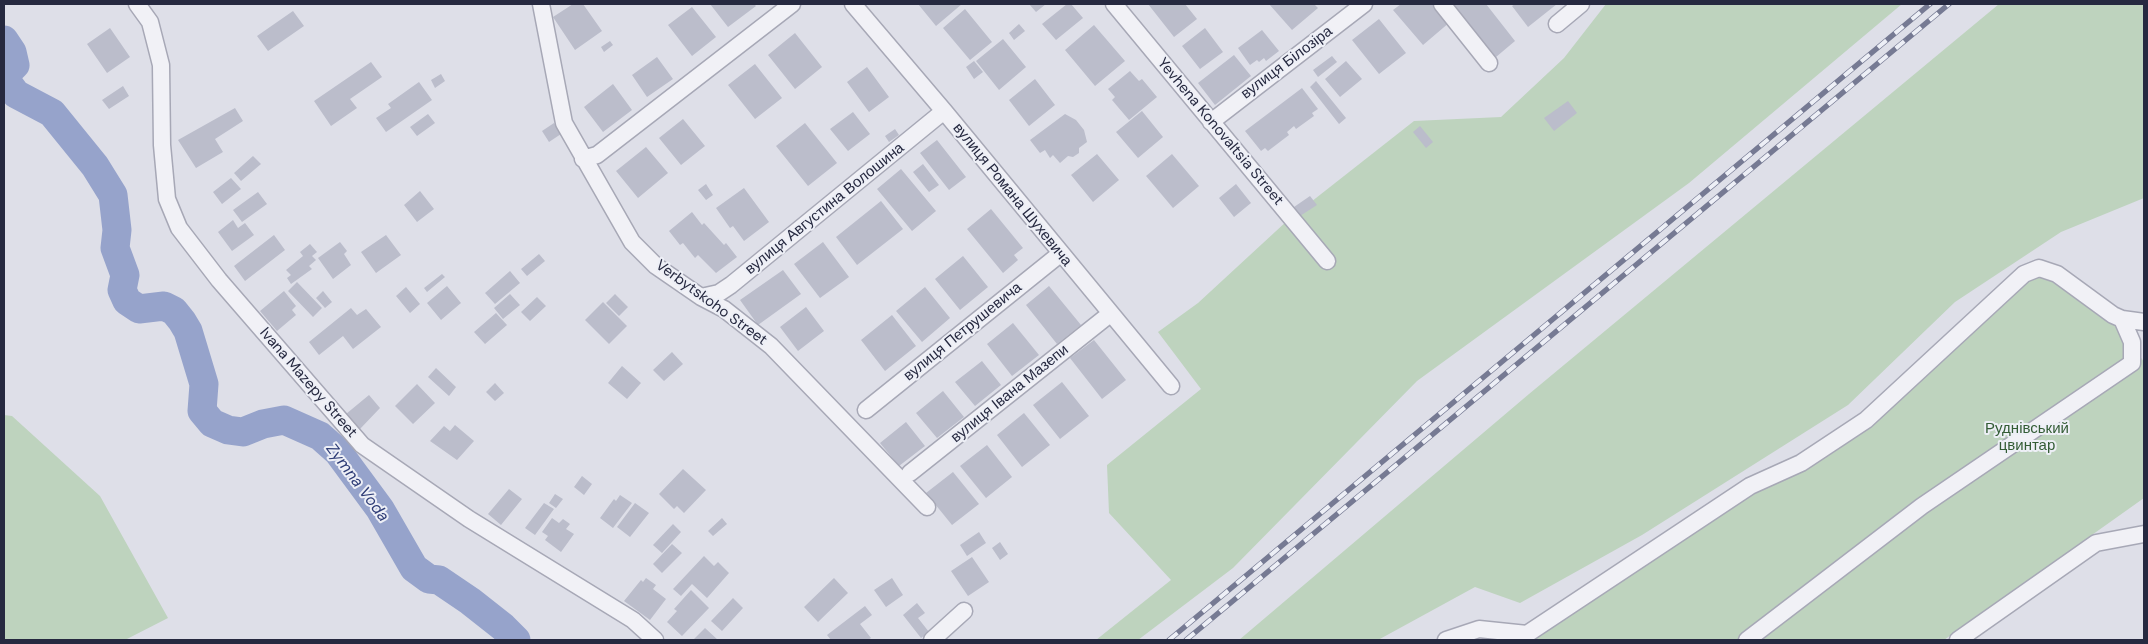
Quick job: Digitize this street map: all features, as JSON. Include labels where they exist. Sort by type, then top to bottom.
[{"type":"street","name":"Ivana Mazepy Street","points":[[137,4],[150,22],[161,65],[162,145],[167,199],[179,228],[219,280],[362,445],[469,519],[633,620],[655,640]]},
{"type":"street","name":"Verbytskoho Street","points":[[541,4],[564,123],[632,242],[656,266],[701,297],[724,309],[771,346],[927,507]]},
{"type":"street","points":[[583,159],[598,155],[792,4]]},
{"type":"street","name":"вулиця Романа Шухевича","points":[[853,4],[1171,386]]},
{"type":"street","name":"Yevhena Konovaltsia Street","points":[[1114,4],[1327,261]]},
{"type":"street","name":"вулиця Білозіра","points":[[1210,122],[1364,4]]},
{"type":"street","points":[[1442,4],[1489,63]]},
{"type":"street","points":[[1557,24],[1581,4]]},
{"type":"street","name":"вулиця Августина Волошина","points":[[701,297],[719,293],[731,286],[944,111]]},
{"type":"street","name":"вулиця Петрушевича","points":[[866,410],[1060,254]]},
{"type":"street","points":[[1446,640],[1479,629],[1527,634],[1750,486],[1801,463],[1866,420],[2024,274],[2039,268],[2057,274],[2113,315],[2122,319],[2144,322]]},
{"type":"street","name":"вулиця Івана Мазепи","points":[[910,474],[1110,314]]},
{"type":"street","points":[[1747,640],[1922,506],[2132,363],[2132,342],[2122,319]]},
{"type":"street","points":[[1958,640],[2096,544],[2144,534]]},
{"type":"street","points":[[932,640],[964,611]]},
{"type":"green space","points":[[1606,4],[1902,4],[1689,183],[1417,381],[1233,568],[1138,640],[1096,640],[1171,580],[1109,513],[1107,465],[1201,389],[1158,332],[1198,303],[1288,220],[1414,121],[1501,117],[1564,58]]},
{"type":"green space","points":[[1999,4],[2144,4],[2144,198],[2061,232],[1955,302],[1848,405],[1642,535],[1520,603],[1475,587],[1378,640],[1239,640],[1529,394]]},
{"type":"green space","name":"Руднівський цвинтар","points":[[2043,275],[2114,319],[2144,362],[2144,498],[1944,640],[1521,640],[1744,493],[1805,466],[2029,276]]},
{"type":"green space","points":[[4,415],[12,416],[100,496],[168,618],[125,640],[4,640]]},
{"type":"building","points":[[573,4],[583,4],[602,31],[575,50],[553,17]]},
{"type":"building","points":[[710,4],[754,4],[756,6],[728,27]]},
{"type":"building","points":[[918,4],[962,4],[936,26]]},
{"type":"building","points":[[1029,4],[1046,4],[1036,12]]},
{"type":"building","points":[[1067,4],[1071,4],[1083,18],[1056,40],[1042,24]]},
{"type":"building","points":[[1148,4],[1185,4],[1197,19],[1174,37]]},
{"type":"building","points":[[1269,4],[1314,4],[1318,8],[1292,30]]},
{"type":"building","points":[[1401,4],[1434,4],[1450,22],[1423,45],[1393,10]]},
{"type":"building","points":[[1452,4],[1486,4],[1515,41],[1496,57]]},
{"type":"building","points":[[1515,4],[1557,4],[1528,27],[1512,6]]},
{"type":"building","points":[[692,7],[716,37],[692,56],[668,25]]},
{"type":"building","points":[[965,9],[992,42],[970,60],[943,28]]},
{"type":"building","points":[[293,11],[304,26],[268,51],[257,36]]},
{"type":"building","points":[[1379,19],[1406,53],[1379,74],[1352,40]]},
{"type":"building","points":[[1019,24],[1025,31],[1014,40],[1009,33]]},
{"type":"building","points":[[1094,25],[1125,61],[1095,86],[1065,50]]},
{"type":"building","points":[[110,28],[130,57],[107,73],[87,44]]},
{"type":"building","points":[[1205,28],[1223,52],[1200,69],[1182,46]]},
{"type":"building","points":[[1262,30],[1279,51],[1266,61],[1264,58],[1250,65],[1238,48]]},
{"type":"building","points":[[795,33],[822,67],[795,89],[768,55]]},
{"type":"building","points":[[1003,39],[1026,67],[999,90],[976,61]]},
{"type":"building","points":[[610,41],[613,45],[604,52],[601,47]]},
{"type":"building","points":[[1234,55],[1251,76],[1215,105],[1198,83]]},
{"type":"building","points":[[1332,56],[1337,62],[1318,77],[1313,70]]},
{"type":"building","points":[[657,57],[673,79],[647,97],[632,75]]},
{"type":"building","points":[[974,61],[983,72],[974,79],[966,67]]},
{"type":"building","points":[[1346,61],[1362,79],[1340,97],[1325,79]]},
{"type":"building","points":[[371,62],[382,77],[350,99],[357,108],[331,126],[314,101]]},
{"type":"building","points":[[755,64],[782,98],[755,119],[728,85]]},
{"type":"building","points":[[867,67],[889,97],[869,112],[847,82]]},
{"type":"building","points":[[1130,71],[1139,81],[1142,79],[1157,97],[1129,120],[1112,100],[1115,97],[1108,89]]},
{"type":"building","points":[[441,74],[445,81],[435,88],[431,80]]},
{"type":"building","points":[[1035,79],[1055,105],[1029,126],[1009,100]]},
{"type":"building","points":[[1316,81],[1346,118],[1339,124],[1310,87]]},
{"type":"building","points":[[419,82],[432,100],[386,132],[376,118],[391,108],[388,104]]},
{"type":"building","points":[[613,84],[632,110],[603,132],[584,107]]},
{"type":"building","points":[[123,86],[129,96],[109,109],[102,100]]},
{"type":"building","points":[[1302,88],[1318,109],[1312,113],[1314,116],[1296,129],[1294,126],[1287,132],[1289,135],[1268,151],[1265,148],[1261,151],[1245,131]]},
{"type":"building","points":[[1568,101],[1577,113],[1554,131],[1544,118]]},
{"type":"building","points":[[235,108],[243,121],[215,139],[223,152],[196,168],[178,140]]},
{"type":"building","points":[[1142,111],[1163,137],[1138,158],[1116,132]]},
{"type":"building","points":[[853,112],[870,134],[848,151],[830,129]]},
{"type":"building","points":[[428,114],[435,123],[417,136],[410,127]]},
{"type":"building","points":[[1065,114],[1076,120],[1084,130],[1087,142],[1079,148],[1079,153],[1073,157],[1068,156],[1060,163],[1053,155],[1050,158],[1045,150],[1040,153],[1030,140]]},
{"type":"building","points":[[683,119],[705,146],[681,165],[659,138]]},
{"type":"building","points":[[554,123],[561,134],[549,142],[542,131]]},
{"type":"building","points":[[805,123],[837,163],[808,186],[776,146]]},
{"type":"building","points":[[1420,126],[1433,142],[1426,148],[1413,132]]},
{"type":"building","points":[[895,129],[899,135],[889,142],[885,136]]},
{"type":"building","points":[[937,140],[966,177],[949,190],[920,153]]},
{"type":"building","points":[[646,147],[668,173],[638,198],[616,171]]},
{"type":"building","points":[[1097,154],[1119,180],[1093,202],[1071,175]]},
{"type":"building","points":[[1172,154],[1199,186],[1173,208],[1146,176]]},
{"type":"building","points":[[253,156],[261,164],[241,181],[234,173]]},
{"type":"building","points":[[923,164],[939,185],[929,192],[913,172]]},
{"type":"building","points":[[901,169],[936,211],[912,231],[877,189]]},
{"type":"building","points":[[231,178],[241,189],[222,204],[213,192]]},
{"type":"building","points":[[706,184],[713,195],[706,200],[698,190]]},
{"type":"building","points":[[1236,184],[1251,203],[1234,217],[1219,198]]},
{"type":"building","points":[[744,188],[769,222],[744,241],[733,226],[730,228],[716,208]]},
{"type":"building","points":[[420,191],[434,209],[417,222],[404,205]]},
{"type":"building","points":[[258,192],[267,204],[242,222],[233,210]]},
{"type":"building","points":[[1310,196],[1317,205],[1300,216],[1294,207]]},
{"type":"building","points":[[881,201],[903,229],[857,265],[836,237]]},
{"type":"building","points":[[991,209],[1023,248],[1014,255],[1018,260],[1003,273],[967,229]]},
{"type":"building","points":[[692,212],[702,225],[704,223],[724,245],[726,243],[737,257],[716,273],[698,255],[695,258],[683,243],[680,245],[669,231]]},
{"type":"building","points":[[233,220],[238,228],[245,223],[254,235],[232,251],[218,232]]},
{"type":"building","points":[[274,235],[285,250],[245,281],[234,266]]},
{"type":"building","points":[[386,235],[401,255],[376,273],[361,252]]},
{"type":"building","points":[[340,242],[347,251],[344,254],[351,265],[333,279],[318,258]]},
{"type":"building","points":[[823,242],[849,277],[820,298],[794,264]]},
{"type":"building","points":[[310,244],[317,252],[312,256],[316,260],[309,266],[312,269],[291,284],[287,278],[291,275],[286,270],[303,256],[300,252]]},
{"type":"building","points":[[539,254],[545,261],[527,276],[521,269]]},
{"type":"building","points":[[963,256],[988,287],[960,310],[935,279]]},
{"type":"building","points":[[783,270],[801,294],[758,325],[740,300]]},
{"type":"building","points":[[510,271],[520,283],[495,304],[485,293]]},
{"type":"building","points":[[442,274],[445,277],[427,292],[424,288]]},
{"type":"building","points":[[297,282],[322,308],[313,317],[288,291]]},
{"type":"building","points":[[447,286],[461,303],[441,320],[427,303]]},
{"type":"building","points":[[1049,286],[1081,325],[1057,344],[1026,305]]},
{"type":"building","points":[[406,287],[420,304],[410,313],[396,296]]},
{"type":"building","points":[[925,287],[950,318],[922,342],[896,311]]},
{"type":"building","points":[[284,291],[296,306],[292,310],[296,315],[277,331],[260,311]]},
{"type":"building","points":[[323,291],[332,302],[325,308],[316,298]]},
{"type":"building","points":[[510,294],[520,305],[503,319],[494,308]]},
{"type":"building","points":[[615,294],[628,307],[619,316],[606,303]]},
{"type":"building","points":[[537,297],[546,306],[530,321],[521,312]]},
{"type":"building","points":[[603,302],[627,326],[609,344],[585,320]]},
{"type":"building","points":[[806,307],[824,331],[798,351],[780,327]]},
{"type":"building","points":[[351,308],[357,315],[366,309],[381,327],[353,349],[343,336],[319,355],[309,342]]},
{"type":"building","points":[[496,313],[507,325],[485,344],[474,332]]},
{"type":"building","points":[[892,315],[916,346],[885,371],[861,340]]},
{"type":"building","points":[[1013,323],[1039,355],[1012,376],[987,344]]},
{"type":"building","points":[[1094,340],[1126,380],[1102,399],[1070,358]]},
{"type":"building","points":[[672,352],[683,364],[664,381],[653,370]]},
{"type":"building","points":[[982,361],[1001,385],[975,406],[955,382]]},
{"type":"building","points":[[622,366],[641,383],[627,399],[608,383]]},
{"type":"building","points":[[436,368],[456,387],[449,396],[428,377]]},
{"type":"building","points":[[1062,382],[1089,416],[1060,439],[1033,405]]},
{"type":"building","points":[[495,383],[504,393],[495,401],[486,392]]},
{"type":"building","points":[[417,384],[435,403],[413,424],[395,406]]},
{"type":"building","points":[[943,391],[964,417],[937,438],[916,413]]},
{"type":"building","points":[[369,395],[380,408],[360,429],[346,414]]},
{"type":"building","points":[[1024,413],[1050,445],[1022,467],[997,435]]},
{"type":"building","points":[[906,422],[925,446],[899,466],[880,443]]},
{"type":"building","points":[[455,425],[474,441],[457,460],[430,441],[444,426],[450,431]]},
{"type":"building","points":[[987,445],[1012,477],[986,498],[960,466]]},
{"type":"building","points":[[683,469],[706,490],[684,513],[677,506],[674,509],[659,494]]},
{"type":"building","points":[[953,472],[979,504],[952,525],[926,493]]},
{"type":"building","points":[[582,476],[592,484],[584,495],[574,487]]},
{"type":"building","points":[[509,489],[522,499],[501,525],[488,514]]},
{"type":"building","points":[[555,494],[563,499],[556,508],[549,503]]},
{"type":"building","points":[[620,495],[632,503],[613,528],[600,518],[614,499],[616,501]]},
{"type":"building","points":[[544,503],[554,509],[535,535],[525,528]]},
{"type":"building","points":[[635,503],[649,513],[630,537],[617,527]]},
{"type":"building","points":[[552,518],[559,523],[563,519],[570,524],[566,529],[574,534],[561,552],[545,540],[548,536],[542,532]]},
{"type":"building","points":[[722,518],[727,524],[713,536],[708,531]]},
{"type":"building","points":[[673,524],[681,532],[662,553],[653,545]]},
{"type":"building","points":[[979,532],[986,543],[967,556],[960,545]]},
{"type":"building","points":[[1000,542],[1008,554],[1000,560],[992,548]]},
{"type":"building","points":[[672,544],[682,553],[662,573],[653,564]]},
{"type":"building","points":[[704,556],[714,566],[718,562],[729,573],[707,598],[692,584],[681,596],[673,589]]},
{"type":"building","points":[[972,557],[989,582],[968,596],[951,571]]},
{"type":"building","points":[[646,578],[656,585],[653,589],[666,599],[650,620],[624,601],[641,580],[643,582]]},
{"type":"building","points":[[834,578],[848,593],[818,622],[804,607]]},
{"type":"building","points":[[892,578],[903,595],[886,607],[874,590]]},
{"type":"building","points":[[691,590],[709,608],[682,636],[667,622],[677,611],[674,609]]},
{"type":"building","points":[[733,598],[743,608],[722,631],[711,621]]},
{"type":"building","points":[[917,603],[925,613],[918,618],[929,632],[921,638],[903,615]]},
{"type":"building","points":[[865,606],[872,615],[860,624],[871,638],[868,640],[831,640],[827,635]]},
{"type":"building","points":[[705,628],[718,640],[693,640]]},
{"type":"waterway","name":"Zymna Voda","points":[[4,40],[12,52],[15,65],[10,70],[4,70]]},
{"type":"waterway","name":"Zymna Voda","points":[[4,78],[16,94],[52,113],[95,166],[113,195],[117,230],[115,248],[125,275],[122,290],[127,301],[139,309],[164,306],[174,311],[182,321],[188,331],[204,384],[202,411],[212,423],[228,430],[243,432],[263,424],[284,420],[320,436],[338,452],[380,509],[414,568],[429,579],[439,580],[470,601],[503,627],[516,640]]},
{"type":"railway","points":[[1169,640],[1930,4]]},
{"type":"railway","points":[[1186,640],[1949,4]]}]
